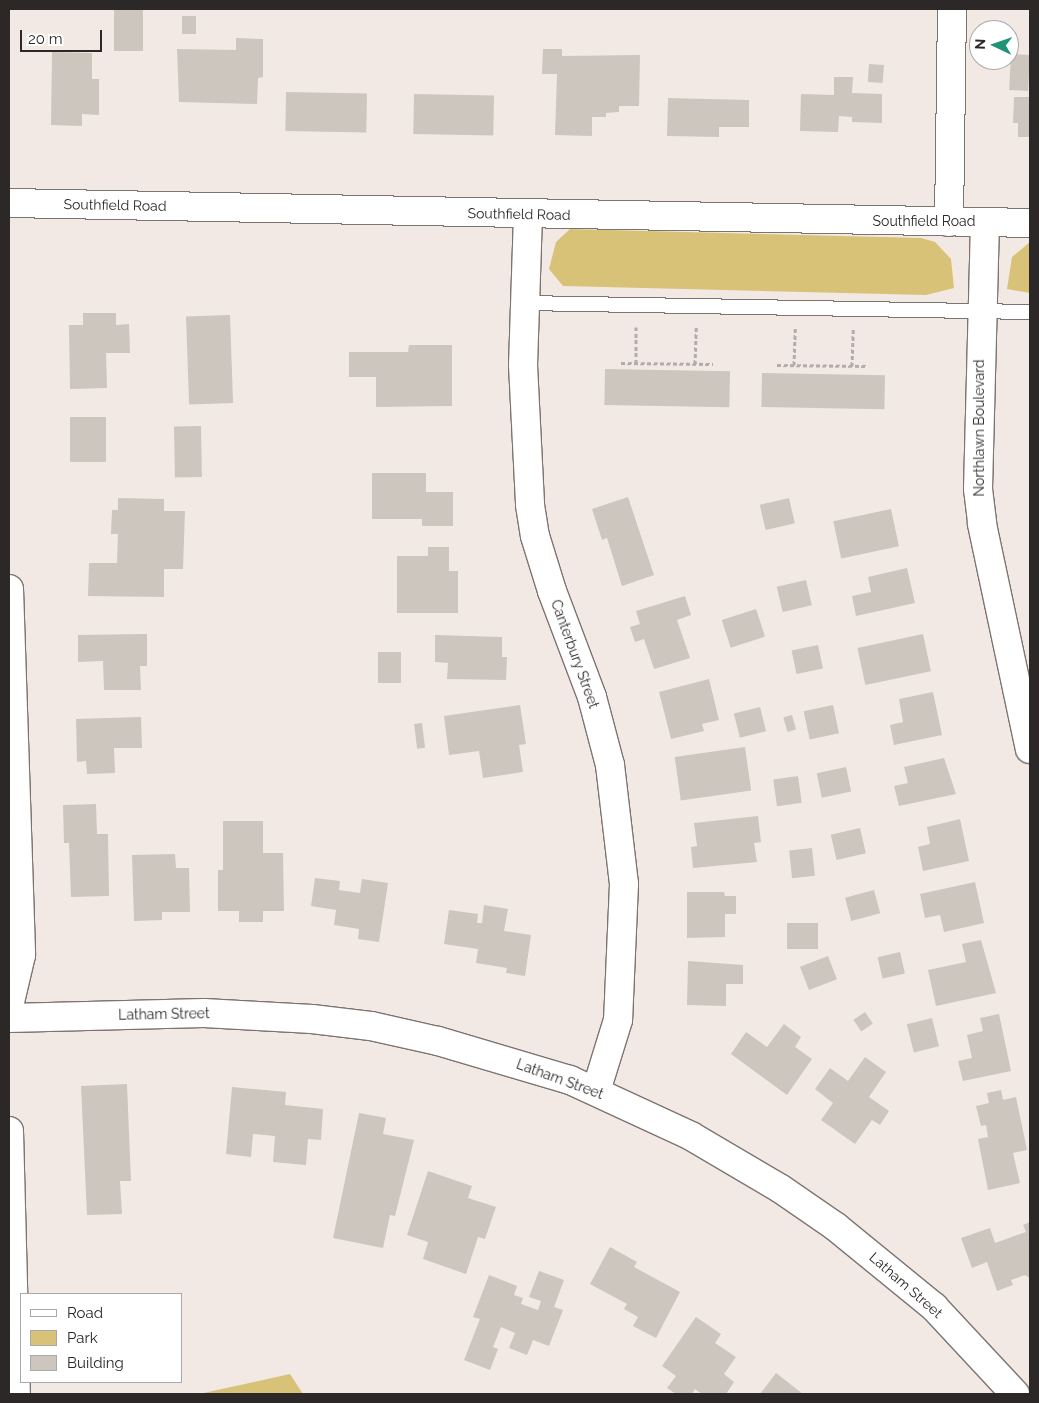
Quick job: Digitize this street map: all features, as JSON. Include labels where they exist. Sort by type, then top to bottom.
[{"type":"street","points":[[949,222],[952,9]]},
{"type":"street","name":"Southfield Road","points":[[9,204],[1030,223]]},
{"type":"street","name":"Canterbury Street","points":[[528,215],[524,303],[527,472],[535,536],[592,697],[610,765],[624,884],[624,945],[618,1020],[596,1092]]},
{"type":"street","name":"Northlawn Boulevard","points":[[985,222],[981,312],[978,489],[982,524],[1030,749]]},
{"type":"street","points":[[9,589],[21,955],[9,1006]]},
{"type":"street","name":"Latham Street","points":[[9,1018],[204,1013],[312,1018],[371,1026],[481,1052],[596,1092],[737,1161],[836,1227],[934,1307],[1015,1394]]},
{"type":"street","points":[[9,1131],[16,1394]]},
{"type":"lane","points":[[524,303],[1030,312]]},
{"type":"path","points":[[636,322],[636,364]]},
{"type":"path","points":[[695,364],[696,324]]},
{"type":"path","points":[[794,365],[795,325]]},
{"type":"path","points":[[852,366],[853,325]]},
{"type":"path","points":[[622,363],[713,364]]},
{"type":"path","points":[[777,365],[866,366]]},
{"type":"green space","points":[[570,229],[921,238],[935,242],[951,259],[954,288],[926,295],[563,286],[549,269],[556,242]]},
{"type":"green space","points":[[1030,242],[1030,293],[1007,289],[1012,257]]},
{"type":"green space","points":[[290,1374],[303,1394],[199,1394]]},
{"type":"building","points":[[114,9],[143,9],[143,51],[114,51]]},
{"type":"building","points":[[182,16],[196,16],[196,34],[182,34]]},
{"type":"building","points":[[236,38],[263,39],[263,77],[258,78],[257,104],[179,102],[177,49],[236,50]]},
{"type":"building","points":[[543,49],[562,49],[562,56],[640,55],[639,106],[619,106],[619,112],[606,113],[606,117],[592,117],[592,136],[555,135],[557,74],[542,74]]},
{"type":"building","points":[[52,52],[92,53],[92,79],[99,79],[99,115],[82,114],[82,126],[51,125]]},
{"type":"building","points":[[1019,54],[1030,55],[1028,91],[1009,90],[1010,70],[1019,70]]},
{"type":"building","points":[[869,64],[884,65],[883,83],[868,82]]},
{"type":"building","points":[[834,77],[853,77],[852,93],[882,94],[882,123],[852,122],[852,117],[839,116],[838,132],[800,131],[801,94],[834,95]]},
{"type":"building","points":[[286,92],[367,93],[366,132],[285,131]]},
{"type":"building","points":[[414,94],[494,95],[493,135],[413,134]]},
{"type":"building","points":[[1014,97],[1030,97],[1030,137],[1018,137],[1018,123],[1013,123]]},
{"type":"building","points":[[668,98],[749,100],[749,127],[719,127],[719,137],[667,136]]},
{"type":"building","points":[[83,313],[116,313],[116,325],[129,324],[130,353],[106,353],[107,388],[70,389],[69,325],[83,325]]},
{"type":"building","points":[[230,315],[233,403],[189,404],[186,317]]},
{"type":"building","points":[[409,345],[452,345],[452,406],[376,407],[376,377],[349,377],[349,352],[408,352]]},
{"type":"building","points":[[605,369],[730,371],[729,407],[604,405]]},
{"type":"building","points":[[762,373],[885,375],[884,409],[761,407]]},
{"type":"building","points":[[70,417],[106,417],[106,462],[70,462]]},
{"type":"building","points":[[174,426],[201,426],[202,477],[175,477]]},
{"type":"building","points":[[372,473],[426,473],[426,492],[453,492],[453,526],[422,526],[422,519],[372,519]]},
{"type":"building","points":[[628,497],[654,575],[622,586],[607,538],[602,540],[592,509]]},
{"type":"building","points":[[118,498],[164,499],[164,511],[185,511],[183,569],[164,569],[164,597],[88,596],[89,563],[117,563],[118,534],[111,534],[112,510],[118,510]]},
{"type":"building","points":[[789,498],[795,523],[766,530],[760,505]]},
{"type":"building","points":[[891,509],[899,546],[841,558],[833,521]]},
{"type":"building","points":[[428,547],[449,547],[449,571],[458,571],[458,613],[397,613],[397,556],[428,556]]},
{"type":"building","points":[[907,568],[915,603],[856,616],[852,596],[871,592],[868,577]]},
{"type":"building","points":[[806,580],[812,605],[783,612],[777,587]]},
{"type":"building","points":[[685,596],[691,615],[677,620],[690,658],[654,669],[644,639],[635,642],[630,627],[640,624],[636,611]]},
{"type":"building","points":[[756,609],[765,637],[731,648],[722,620]]},
{"type":"building","points":[[147,634],[147,666],[140,666],[141,690],[104,690],[103,661],[78,662],[78,635]]},
{"type":"building","points":[[923,634],[931,671],[865,685],[857,648]]},
{"type":"building","points":[[435,635],[502,637],[502,657],[507,657],[506,680],[447,679],[448,663],[435,662]]},
{"type":"building","points":[[818,645],[823,668],[797,674],[792,651]]},
{"type":"building","points":[[378,652],[401,652],[401,683],[378,683]]},
{"type":"building","points":[[709,679],[719,720],[702,724],[704,731],[671,739],[659,692]]},
{"type":"building","points":[[933,692],[942,735],[894,745],[890,725],[903,722],[899,699]]},
{"type":"building","points":[[520,705],[526,744],[519,745],[523,772],[483,778],[479,751],[449,755],[444,716]]},
{"type":"building","points":[[833,705],[839,733],[810,740],[804,711]]},
{"type":"building","points":[[760,707],[766,731],[740,738],[734,714]]},
{"type":"building","points":[[792,715],[796,729],[787,732],[783,717]]},
{"type":"building","points":[[141,717],[142,748],[114,748],[115,773],[87,774],[86,761],[77,762],[76,719]]},
{"type":"building","points":[[422,723],[425,748],[417,749],[414,724]]},
{"type":"building","points":[[745,747],[751,791],[681,800],[675,757]]},
{"type":"building","points":[[944,758],[956,794],[899,806],[894,786],[908,783],[904,767]]},
{"type":"building","points":[[846,767],[851,791],[822,798],[817,773]]},
{"type":"building","points":[[798,776],[802,803],[777,806],[773,779]]},
{"type":"building","points":[[96,804],[97,834],[108,834],[109,896],[71,897],[69,843],[64,843],[63,805]]},
{"type":"building","points":[[758,816],[761,842],[754,843],[757,862],[693,868],[691,847],[697,846],[694,823]]},
{"type":"building","points":[[960,819],[969,861],[923,871],[918,847],[930,844],[927,827]]},
{"type":"building","points":[[223,821],[263,821],[263,853],[283,853],[284,911],[263,911],[263,922],[239,922],[239,911],[218,911],[218,870],[223,870]]},
{"type":"building","points":[[860,828],[866,853],[837,860],[831,835]]},
{"type":"building","points":[[812,848],[815,876],[792,878],[789,850]]},
{"type":"building","points":[[175,854],[176,868],[189,868],[190,912],[162,912],[162,920],[134,921],[132,855]]},
{"type":"building","points":[[315,878],[340,881],[339,890],[360,893],[362,879],[388,883],[379,942],[358,939],[359,929],[334,925],[336,910],[311,906]]},
{"type":"building","points":[[975,882],[984,923],[944,932],[940,915],[925,918],[920,894]]},
{"type":"building","points":[[874,890],[880,913],[851,921],[845,898]]},
{"type":"building","points":[[687,892],[724,892],[725,896],[736,896],[736,914],[725,914],[725,937],[687,938]]},
{"type":"building","points":[[484,905],[508,909],[504,931],[531,935],[525,976],[506,973],[507,968],[476,963],[478,949],[444,944],[449,910],[478,914],[477,923],[482,923]]},
{"type":"building","points":[[787,923],[818,923],[818,949],[787,949]]},
{"type":"building","points":[[981,940],[996,993],[936,1006],[928,970],[966,962],[962,944]]},
{"type":"building","points":[[900,952],[905,973],[883,979],[878,957]]},
{"type":"building","points":[[828,956],[837,979],[809,990],[800,967]]},
{"type":"building","points":[[688,961],[743,965],[743,984],[726,984],[726,1006],[687,1005]]},
{"type":"building","points":[[865,1012],[873,1024],[861,1031],[853,1020]]},
{"type":"building","points":[[999,1014],[1011,1071],[963,1081],[958,1061],[972,1058],[967,1035],[983,1031],[980,1018]]},
{"type":"building","points":[[932,1018],[939,1046],[914,1052],[907,1024]]},
{"type":"building","points":[[784,1024],[801,1037],[795,1047],[812,1059],[787,1095],[731,1054],[746,1032],[767,1047]]},
{"type":"building","points":[[865,1057],[886,1072],[869,1097],[889,1111],[880,1125],[872,1120],[855,1144],[821,1120],[833,1103],[815,1089],[830,1068],[848,1081]]},
{"type":"building","points":[[127,1084],[131,1181],[120,1181],[122,1214],[87,1215],[81,1086]]},
{"type":"building","points":[[232,1087],[286,1092],[285,1105],[323,1109],[321,1140],[308,1139],[306,1165],[273,1162],[275,1136],[253,1134],[251,1157],[226,1154]]},
{"type":"building","points":[[1001,1090],[1003,1100],[1016,1097],[1027,1150],[1013,1153],[1020,1183],[988,1190],[978,1139],[988,1137],[986,1125],[981,1126],[976,1106],[989,1103],[987,1093]]},
{"type":"building","points":[[359,1113],[386,1118],[383,1134],[414,1140],[395,1216],[390,1215],[383,1248],[333,1238]]},
{"type":"building","points":[[428,1171],[472,1186],[468,1198],[496,1207],[485,1239],[478,1237],[466,1274],[423,1259],[428,1242],[407,1235]]},
{"type":"building","points":[[1030,1222],[1030,1278],[1025,1275],[1011,1280],[1013,1285],[997,1291],[987,1262],[972,1268],[961,1238],[990,1228],[995,1243],[1026,1232],[1023,1225]]},
{"type":"building","points":[[610,1247],[637,1262],[634,1267],[680,1292],[656,1338],[633,1326],[638,1317],[624,1309],[627,1304],[590,1284]]},
{"type":"building","points":[[539,1271],[564,1280],[554,1307],[563,1310],[549,1346],[533,1340],[527,1355],[509,1348],[515,1333],[501,1327],[493,1347],[498,1349],[490,1370],[464,1360],[480,1319],[473,1317],[489,1275],[517,1286],[514,1295],[523,1298],[521,1304],[538,1310],[541,1301],[529,1297]]},
{"type":"building","points":[[696,1317],[721,1334],[715,1343],[736,1357],[724,1374],[734,1382],[726,1394],[702,1394],[695,1389],[692,1394],[676,1394],[667,1388],[676,1376],[662,1366]]},
{"type":"building","points":[[776,1373],[803,1394],[760,1394]]}]
